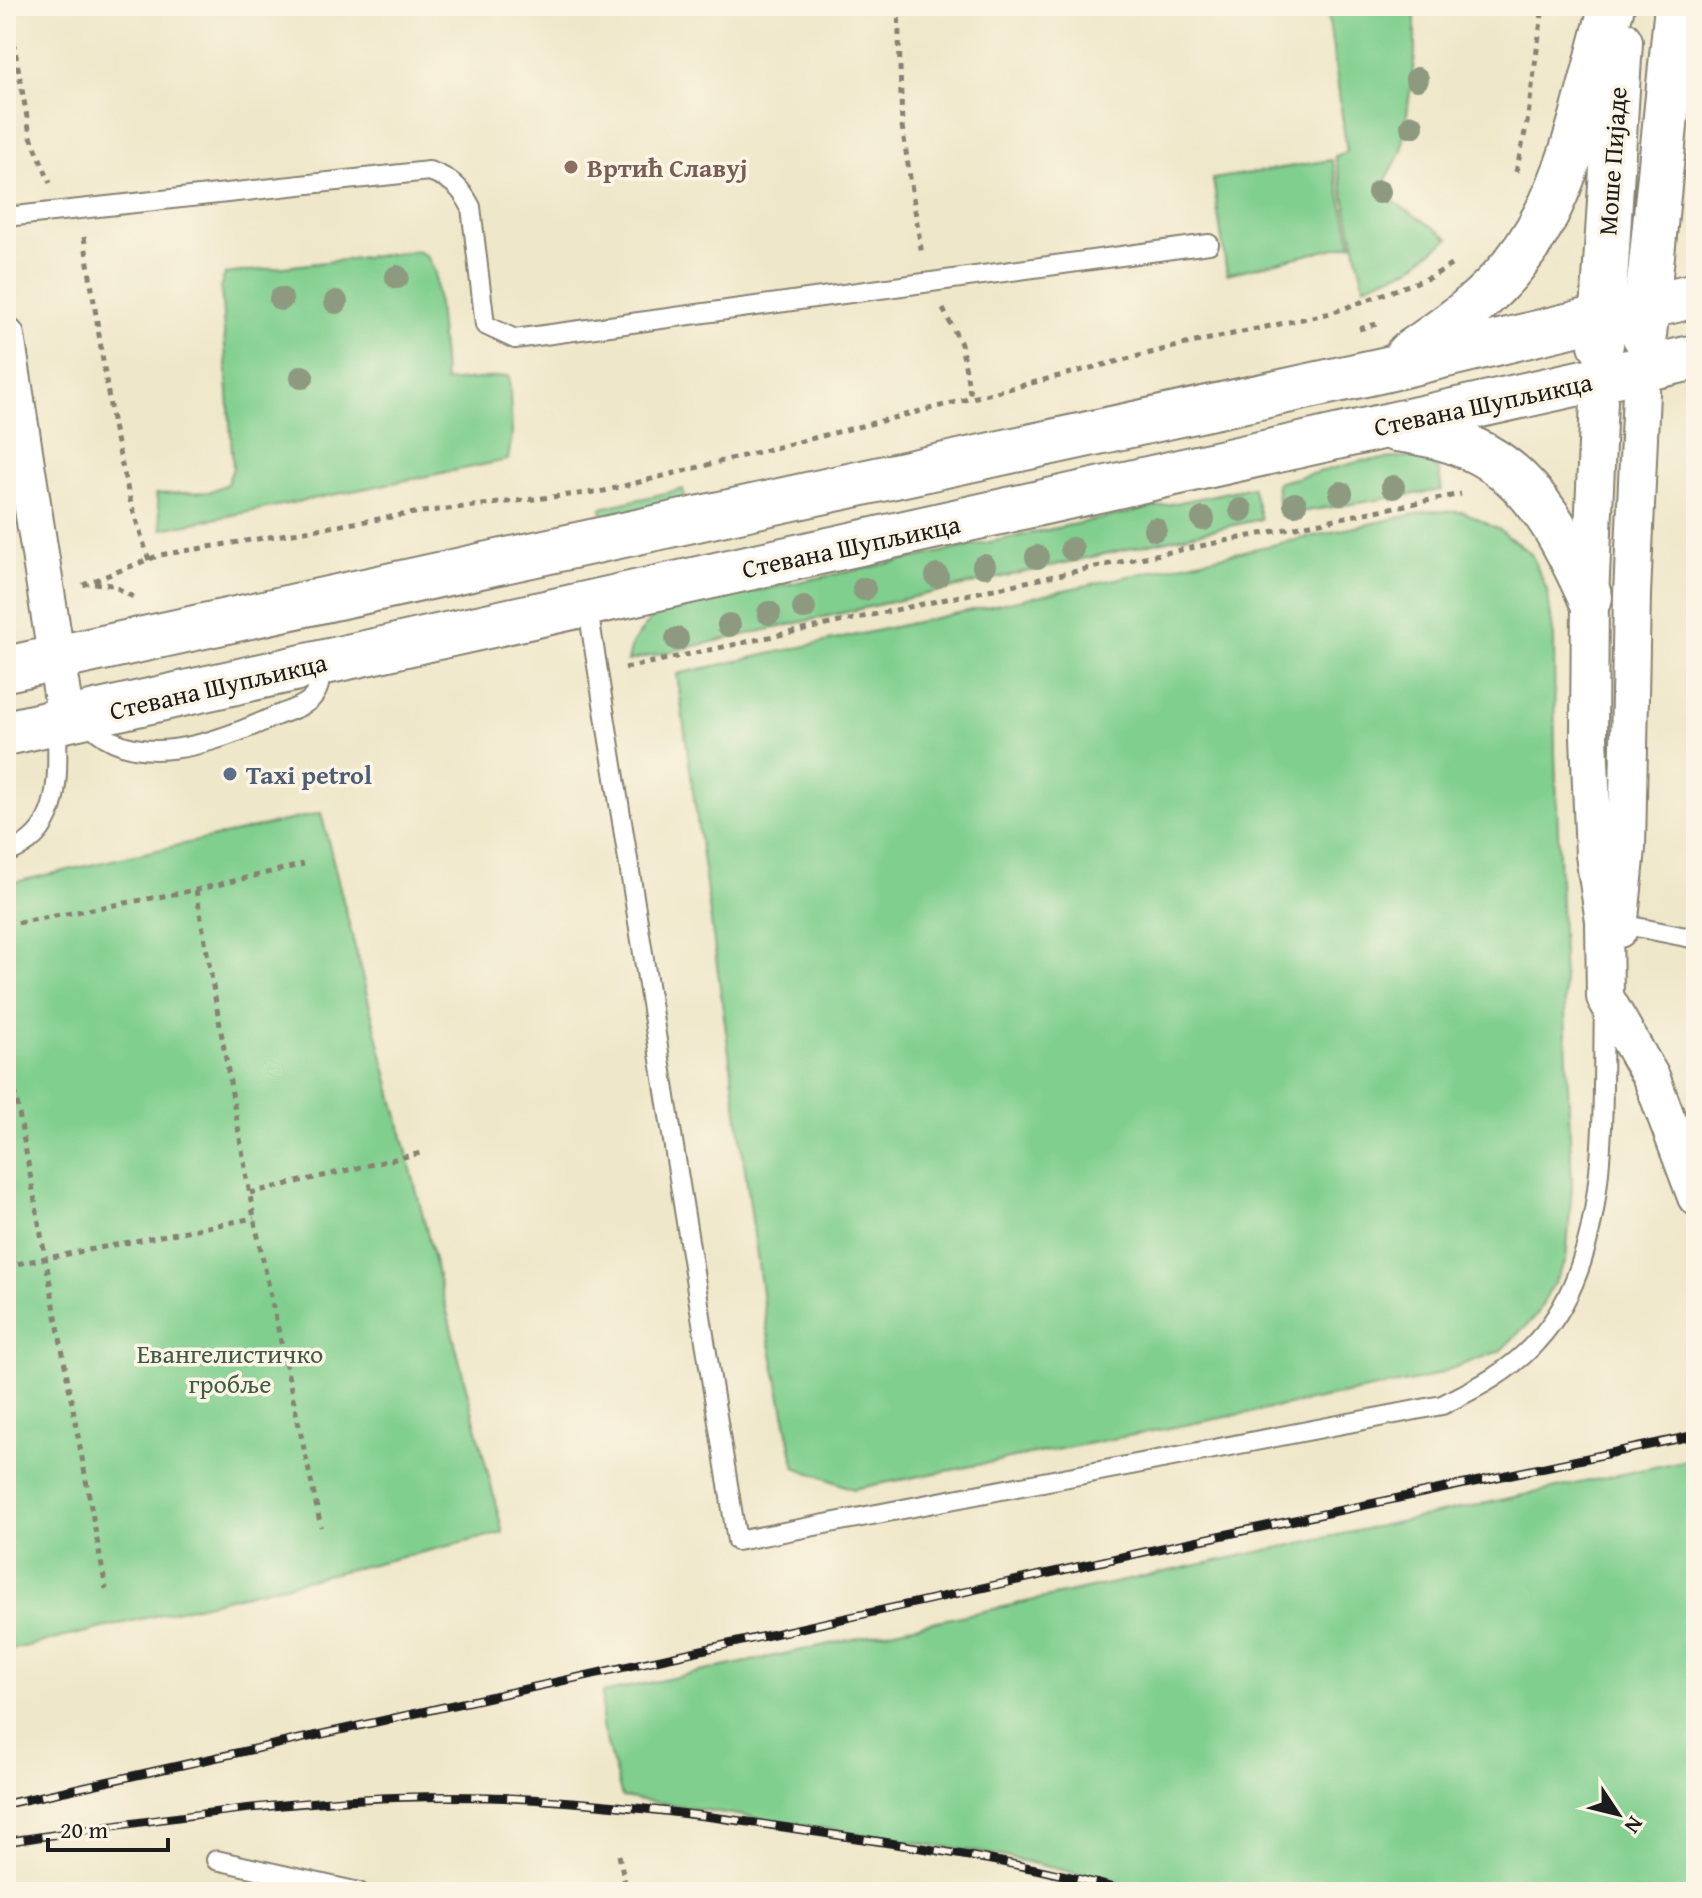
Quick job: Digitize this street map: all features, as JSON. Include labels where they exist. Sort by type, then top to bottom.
[{"type":"main road","points":[[1383,370],[1479,302],[1515,263],[1539,229],[1563,175],[1612,6]]},
{"type":"main road","name":"Моше Пијаде","points":[[1600,379],[1622,6]]},
{"type":"main road","name":"Моше Пијаде","points":[[1642,370],[1677,6]]},
{"type":"main road","points":[[1672,63],[1696,150]]},
{"type":"main road","name":"Стевана Шупљикца","points":[[6,669],[1383,370],[1696,295]]},
{"type":"main road","name":"Стевана Шупљикца","points":[[6,733],[1182,474],[1372,427],[1696,357]]},
{"type":"main road","points":[[1372,427],[1436,434],[1482,454],[1519,479],[1544,507],[1564,539],[1590,597]]},
{"type":"street","points":[[6,336],[55,658],[69,719]]},
{"type":"street","points":[[1642,370],[1632,595],[1627,834],[1612,922],[1605,997],[1652,1079],[1696,1197]]},
{"type":"street","points":[[1600,379],[1590,597],[1589,751],[1594,855],[1612,922]]},
{"type":"lane","points":[[6,217],[429,171],[448,178],[464,193],[471,207],[485,325],[515,339],[1209,244]]},
{"type":"lane","points":[[587,603],[737,1541],[1442,1405],[1492,1380],[1538,1341],[1567,1300],[1586,1247],[1599,1168],[1605,997]]},
{"type":"lane","points":[[6,853],[43,829],[54,809],[69,719]]},
{"type":"lane","points":[[1612,922],[1696,939]]},
{"type":"lane","points":[[216,1860],[359,1892]]},
{"type":"path","points":[[7,6],[30,134],[47,180],[76,209],[86,246],[113,426],[131,504],[149,560]]},
{"type":"path","points":[[898,6],[902,126],[915,230],[928,282],[956,331],[971,398]]},
{"type":"path","points":[[1511,186],[1527,123],[1543,6]]},
{"type":"path","points":[[94,583],[160,555],[421,512],[604,491],[1186,344],[1331,313],[1431,277],[1464,258]]},
{"type":"path","points":[[599,674],[1311,522],[1459,494],[1470,495]]},
{"type":"path","points":[[6,925],[196,890],[304,864]]},
{"type":"path","points":[[196,890],[254,1218],[321,1527]]},
{"type":"path","points":[[6,1043],[106,1589]]},
{"type":"path","points":[[250,1193],[425,1152]]},
{"type":"path","points":[[6,1266],[254,1218]]},
{"type":"path","points":[[619,1855],[627,1892]]},
{"type":"green space","points":[[1327,6],[1415,6],[1415,55],[1402,151],[1379,192],[1449,238],[1410,268],[1364,286],[1335,156],[1347,152]]},
{"type":"green space","points":[[1332,160],[1352,244],[1227,274],[1213,179]]},
{"type":"green space","points":[[417,251],[427,256],[435,272],[445,382],[509,376],[512,434],[508,460],[162,529],[156,494],[209,492],[227,484],[233,468],[221,286],[225,274]]},
{"type":"green space","points":[[1416,456],[1438,469],[1442,490],[1280,515],[1276,483],[1362,461]]},
{"type":"green space","points":[[1252,487],[1261,519],[628,661],[632,644],[656,612]]},
{"type":"green space","points":[[683,489],[687,508],[605,526],[601,508]]},
{"type":"green space","points":[[1429,511],[1464,512],[1500,530],[1531,554],[1547,590],[1554,638],[1555,754],[1572,1187],[1566,1261],[1536,1316],[1500,1351],[1423,1379],[853,1489],[795,1467],[767,1329],[677,674]]},
{"type":"green space","name":"Евангелистичко гробље","points":[[321,813],[503,1533],[6,1651],[6,884]]},
{"type":"green space","points":[[1696,1458],[1696,1892],[1159,1892],[996,1855],[622,1797],[602,1726],[602,1693]]},
{"type":"railway","points":[[6,1804],[1167,1547],[1696,1435]]},
{"type":"railway","points":[[6,1842],[186,1816],[307,1803],[488,1797],[621,1806],[799,1829],[986,1859],[1128,1892]]},
{"type":"place","name":"Вртић Славуј","points":[[571,167]]},
{"type":"place","name":"Taxi petrol","points":[[230,774]]}]
